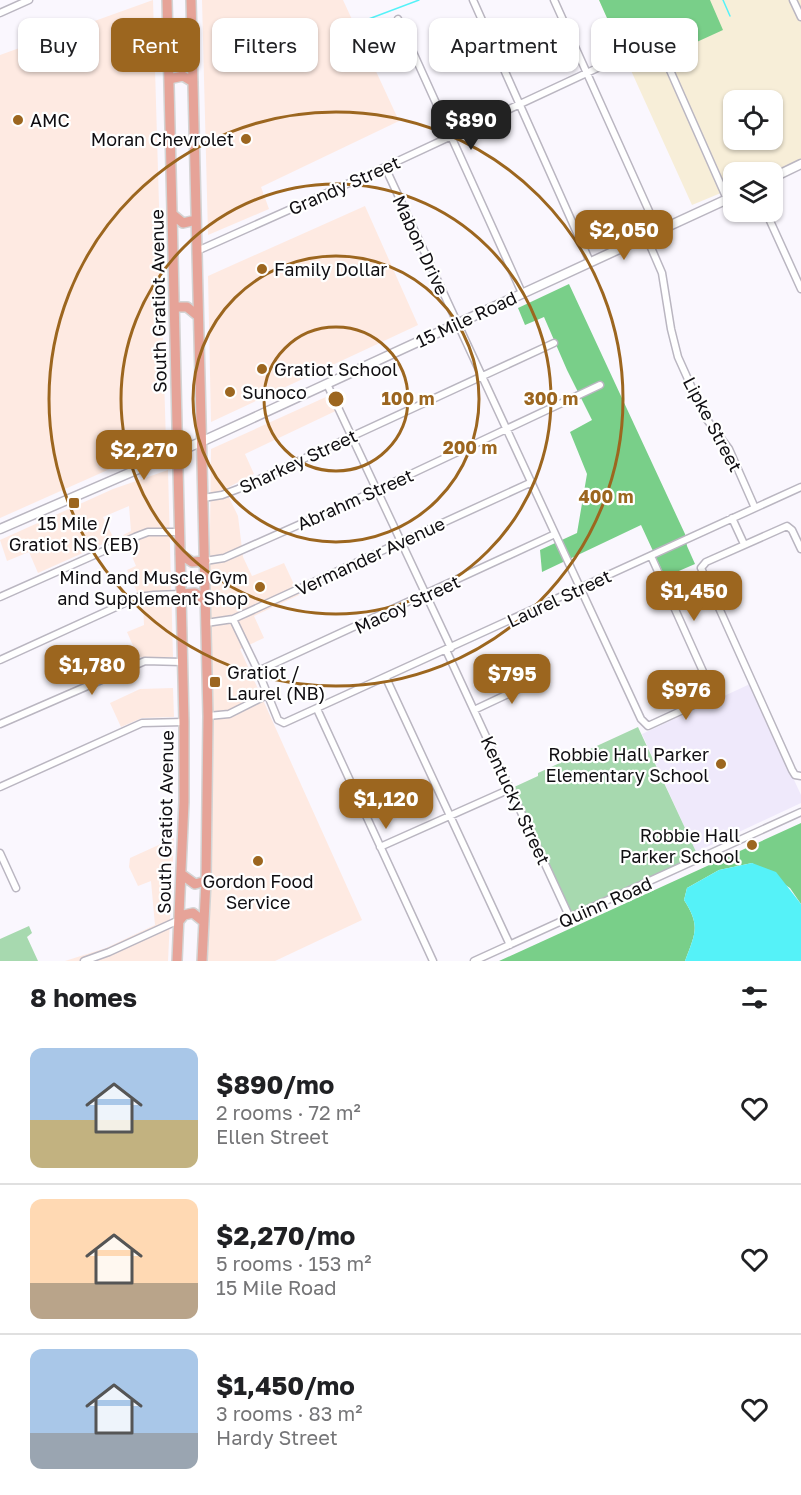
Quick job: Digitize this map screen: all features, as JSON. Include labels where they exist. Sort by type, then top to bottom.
[{"type":"main road","name":"South Gratiot Avenue","points":[[167,0],[167,18]]},
{"type":"main road","points":[[191,0],[191,18]]},
{"type":"main road","name":"South Gratiot Avenue","points":[[169,72],[184,722],[177,961]]},
{"type":"main road","points":[[193,72],[208,716],[206,881],[202,961]]},
{"type":"main road","points":[[169,79],[183,76],[193,82]]},
{"type":"main road","points":[[783,173],[801,164]]},
{"type":"main road","name":"15 Mile Road","points":[[0,529],[203,441],[723,200]]},
{"type":"main road","points":[[172,214],[183,223],[196,220]]},
{"type":"main road","points":[[175,307],[187,307],[198,316]]},
{"type":"main road","points":[[180,554],[192,562],[205,561]]},
{"type":"main road","points":[[181,594],[195,592],[205,600]]},
{"type":"main road","points":[[181,874],[195,885],[206,881]]},
{"type":"main road","points":[[180,920],[184,915],[192,913],[204,922]]},
{"type":"street","points":[[0,13],[29,0]]},
{"type":"street","points":[[473,0],[590,262]]},
{"type":"street","points":[[554,0],[658,231]]},
{"type":"street","points":[[793,0],[801,17]]},
{"type":"street","points":[[417,61],[522,293]]},
{"type":"street","name":"Grandy Street","points":[[197,251],[591,71]]},
{"type":"street","points":[[671,72],[723,182]]},
{"type":"street","name":"Mabon Drive","points":[[385,167],[645,725],[709,698],[711,693],[651,556]]},
{"type":"street","points":[[771,222],[801,289]]},
{"type":"street","name":"Lipke Street","points":[[646,236],[662,273],[670,328],[678,357],[705,417],[729,449],[756,508]]},
{"type":"street","name":"Sharkey Street","points":[[203,498],[229,492],[554,343]]},
{"type":"street","name":"Kentucky Street","points":[[327,384],[426,595],[474,710],[570,918]]},
{"type":"street","name":"Abrahm Street","points":[[205,561],[213,561],[230,555],[377,490],[600,385]]},
{"type":"street","name":"Vermander Avenue","points":[[206,623],[233,619],[532,483]]},
{"type":"street","name":"Laurel Street","points":[[267,696],[281,723],[289,722],[801,487]]},
{"type":"street","points":[[732,518],[744,544]]},
{"type":"street","points":[[801,549],[792,530],[787,526],[706,561],[701,571],[792,770],[795,775],[801,776]]},
{"type":"street","points":[[0,597],[135,537],[154,531],[180,532]]},
{"type":"street","name":"Macoy Street","points":[[258,671],[555,534]]},
{"type":"street","points":[[0,660],[138,597],[181,594]]},
{"type":"street","points":[[208,716],[229,714],[267,696],[258,671],[233,619]]},
{"type":"street","points":[[0,724],[144,662],[182,662]]},
{"type":"street","points":[[386,678],[510,945]]},
{"type":"street","points":[[474,710],[540,679]]},
{"type":"street","points":[[317,709],[433,961]]},
{"type":"street","points":[[0,787],[142,723],[184,722]]},
{"type":"street","points":[[380,847],[510,789]]},
{"type":"street","name":"Quinn Road","points":[[474,961],[801,812]]},
{"type":"street","points":[[0,853],[2,862],[16,888]]},
{"type":"street","points":[[84,961],[180,920]]},
{"type":"shaded area","points":[[153,0],[154,18],[111,18],[111,72],[155,72],[166,444],[0,518],[0,55],[18,49],[18,72],[99,72],[99,19]]},
{"type":"shaded area","points":[[202,0],[343,0],[351,18],[330,18],[330,72],[376,72],[399,121],[261,187],[269,209],[208,235]]},
{"type":"shaded area","points":[[599,0],[801,0],[801,161],[783,169],[783,162],[723,162],[723,192],[692,205],[632,72],[698,72],[698,18],[607,18]]},
{"type":"shaded area","points":[[365,206],[418,325],[211,422],[208,276]]},
{"type":"shaded area","points":[[337,392],[344,407],[245,454],[254,474],[225,489],[238,516],[243,557],[252,576],[284,563],[299,595],[254,616],[264,638],[240,649],[362,920],[275,961],[205,961],[211,449]]},
{"type":"shaded area","points":[[168,470],[173,657],[138,657],[127,632],[144,625],[143,605],[127,570],[136,566],[123,535],[131,531],[129,506],[103,517],[114,539],[38,573],[29,552],[7,561],[0,540],[113,489]]},
{"type":"shaded area","name":"Robbie Hall Parker Elementary School","points":[[750,684],[801,795],[801,803],[696,852],[642,734]]},
{"type":"shaded area","points":[[173,688],[174,717],[142,718],[121,727],[110,703],[140,689]]},
{"type":"shaded area","points":[[174,838],[168,961],[65,961],[106,948],[155,925],[151,881],[138,886],[129,867],[130,858]]},
{"type":"green space","points":[[599,0],[710,0],[723,30],[698,41],[698,18],[607,18]]},
{"type":"green space","points":[[569,284],[685,534],[687,546],[695,564],[665,577],[641,525],[542,572],[540,550],[577,533],[587,474],[570,432],[592,420],[544,317],[525,325],[518,308]]},
{"type":"green space","points":[[638,727],[698,856],[570,914],[512,788],[538,776],[538,773]]},
{"type":"green space","points":[[801,823],[801,904],[790,888],[752,863],[719,870],[687,888],[684,900],[693,917],[695,930],[685,961],[499,961]]},
{"type":"green space","points":[[29,926],[32,933],[27,937],[38,961],[0,961],[0,939]]},
{"type":"water","points":[[752,863],[776,872],[801,904],[801,961],[685,961],[695,930],[693,917],[684,900],[687,888],[719,870]]},
{"type":"waterway","points":[[371,18],[419,0]]},
{"type":"waterway","points":[[723,0],[730,16]]},
{"type":"place","name":"AMC","points":[[18,120]]},
{"type":"place","name":"Moran Chevrolet","points":[[246,139]]},
{"type":"place","name":"Family Dollar","points":[[262,269]]},
{"type":"place","name":"Gratiot School","points":[[262,369]]},
{"type":"place","name":"Sunoco","points":[[230,392]]},
{"type":"place","name":"15 Mile / Gratiot NS (EB)","points":[[74,503]]},
{"type":"place","name":"Mind and Muscle Gym and Supplement Shop","points":[[260,587]]},
{"type":"place","name":"Gratiot / Laurel (NB)","points":[[215,682]]},
{"type":"place","name":"Robbie Hall Parker Elementary School","points":[[721,764]]},
{"type":"place","name":"Robbie Hall Parker School","points":[[752,845]]},
{"type":"place","name":"Gordon Food Service","points":[[258,861]]}]
